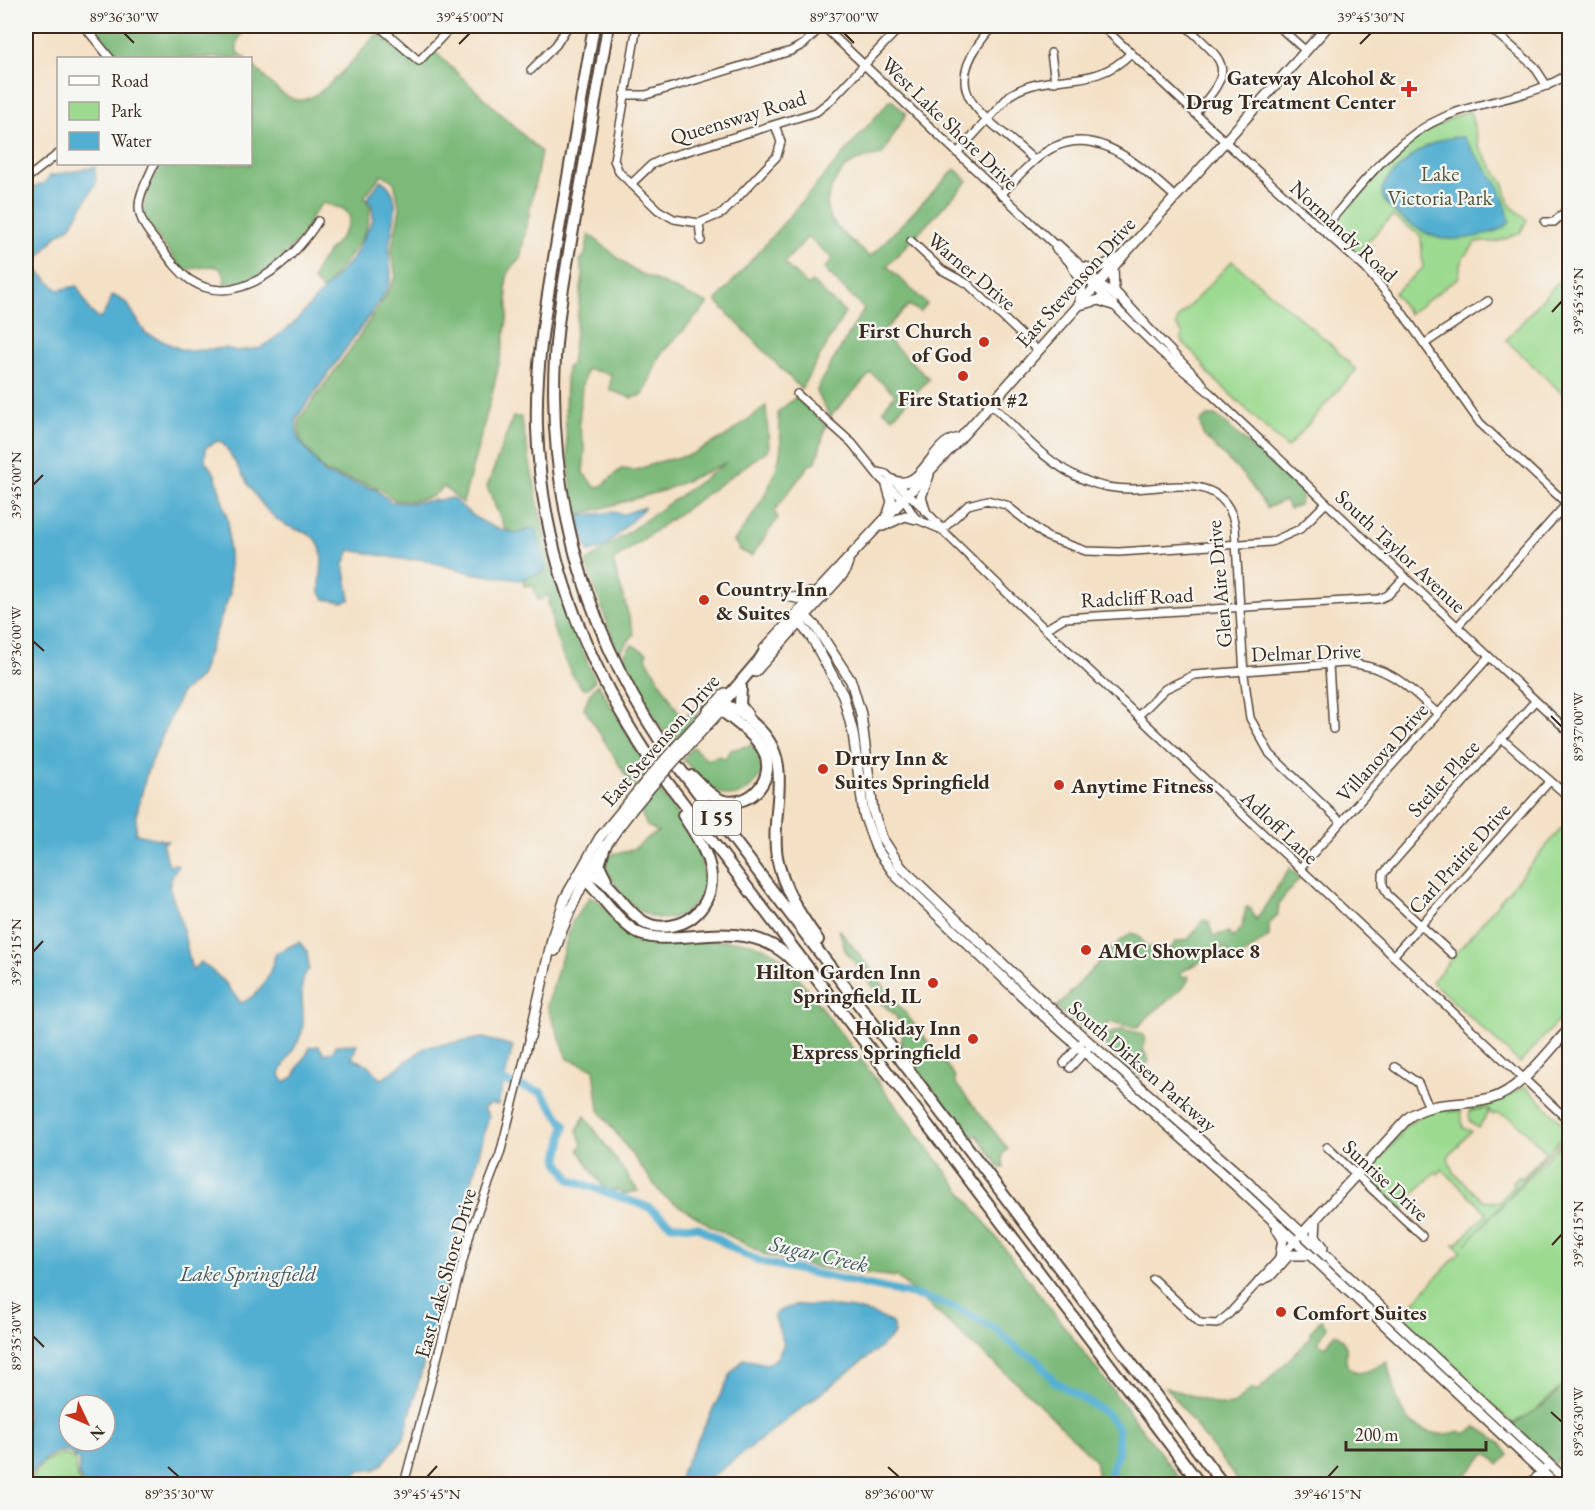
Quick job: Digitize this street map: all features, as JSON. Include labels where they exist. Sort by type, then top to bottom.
[{"type":"highway","name":"I 55","points":[[594,26],[544,318],[539,367],[537,426],[544,502],[564,585],[585,644],[631,731],[668,784],[1200,1485]]},
{"type":"highway","name":"I 55","points":[[608,26],[560,310],[555,355],[555,423],[559,479],[574,553],[594,618],[630,694],[677,765],[1223,1485]]},
{"type":"highway","points":[[723,707],[768,646]]},
{"type":"highway","points":[[741,687],[740,705],[775,742],[781,760],[775,838],[783,879],[797,909],[874,1026]]},
{"type":"highway","points":[[630,694],[698,783],[716,798],[737,802],[758,791],[765,778],[767,763],[759,744],[723,707]]},
{"type":"highway","points":[[709,710],[723,707],[740,712],[770,740],[777,753],[780,773]]},
{"type":"highway","points":[[585,874],[604,880],[629,910],[651,924],[667,926],[683,922],[699,911],[706,901],[711,878],[708,861],[698,839],[638,750],[631,731]]},
{"type":"highway","points":[[605,846],[600,868],[629,910]]},
{"type":"highway","points":[[585,874],[620,919],[642,934],[660,938],[743,934],[779,949],[792,959],[880,1063]]},
{"type":"main road","name":"East Stevenson Drive","points":[[530,1037],[546,973],[600,837],[685,744],[755,673],[844,564],[879,529],[991,405],[1328,26]]},
{"type":"main road","points":[[1083,267],[1096,268],[1120,258]]},
{"type":"main road","points":[[1071,263],[1082,283],[1079,304],[1101,300],[1113,305]]},
{"type":"main road","points":[[1113,267],[1114,291],[1144,323]]},
{"type":"main road","points":[[888,518],[892,502],[890,482],[910,482],[946,442],[962,437]]},
{"type":"main road","points":[[925,510],[922,496],[933,468]]},
{"type":"main road","points":[[879,529],[906,516],[916,519]]},
{"type":"main road","name":"East Stevenson Drive","points":[[685,744],[709,710],[768,646],[821,600],[844,573],[844,564]]},
{"type":"main road","points":[[787,596],[801,599],[806,597],[833,567],[844,564]]},
{"type":"main road","points":[[821,600],[816,619],[846,672]]},
{"type":"main road","name":"South Dirksen Parkway","points":[[800,616],[836,679],[846,703],[864,815],[884,861],[914,894],[1085,1046],[1287,1219],[1311,1256],[1380,1313],[1546,1469],[1569,1484]]},
{"type":"main road","name":"South Dirksen Parkway","points":[[800,616],[816,627],[846,672],[857,698],[877,825],[886,845],[901,867],[1085,1046],[1254,1202],[1347,1276],[1380,1313]]},
{"type":"main road","points":[[755,673],[764,668],[793,638],[804,637],[814,644]]},
{"type":"main road","points":[[868,778],[877,792]]},
{"type":"main road","name":"East Stevenson Drive","points":[[585,874],[648,784]]},
{"type":"main road","points":[[1299,1237],[1404,1121],[1429,1107],[1490,1099],[1504,1093],[1523,1078],[1569,1028]]},
{"type":"main road","points":[[1287,1219],[1307,1222],[1321,1207],[1332,1201]]},
{"type":"main road","points":[[1254,1202],[1262,1215],[1282,1235],[1280,1258]]},
{"type":"main road","points":[[1316,1219],[1316,1239],[1339,1262],[1347,1276]]},
{"type":"main road","points":[[1259,1281],[1270,1276],[1291,1254],[1311,1256]]},
{"type":"main road","name":"South Dirksen Parkway","points":[[1546,1469],[1555,1485]]},
{"type":"street","points":[[84,26],[107,57]]},
{"type":"street","points":[[380,27],[419,61],[452,26]]},
{"type":"street","points":[[531,70],[556,45],[568,26]]},
{"type":"street","points":[[637,26],[614,160],[619,172],[666,215],[699,223],[729,208],[777,156],[781,142],[775,124]]},
{"type":"street","points":[[624,95],[646,95],[791,51],[804,44],[822,26]]},
{"type":"street","name":"West Lake Shore Drive","points":[[822,26],[1001,195],[1083,267],[1097,284]]},
{"type":"street","name":"Queensway Road","points":[[632,184],[651,165],[666,158],[820,109],[901,26]]},
{"type":"street","points":[[993,26],[973,50],[967,63],[964,79],[970,99],[1034,160]]},
{"type":"street","name":"Normandy Road","points":[[1102,26],[1378,282],[1480,423],[1568,503]]},
{"type":"street","points":[[1186,26],[1214,52],[1222,69],[1215,91],[1195,113]]},
{"type":"street","points":[[1278,26],[1305,51]]},
{"type":"street","points":[[1488,26],[1534,66],[1547,86]]},
{"type":"street","points":[[1051,53],[1055,82]]},
{"type":"street","points":[[957,153],[988,118],[1018,90],[1102,74],[1118,66],[1131,53]]},
{"type":"street","points":[[1323,229],[1386,158],[1418,131],[1462,110],[1547,86],[1569,73]]},
{"type":"street","points":[[956,79],[964,79]]},
{"type":"street","points":[[1001,195],[1034,160],[1058,147],[1090,142],[1121,151],[1175,197]]},
{"type":"street","points":[[26,179],[57,155]]},
{"type":"street","points":[[154,165],[140,198],[141,219],[178,269],[190,280],[208,288],[225,290],[256,282],[283,262],[310,233],[318,220]]},
{"type":"street","points":[[1545,222],[1554,222],[1569,207]]},
{"type":"street","points":[[699,223],[702,241]]},
{"type":"street","name":"Warner Drive","points":[[911,241],[942,270],[968,284],[1038,351]]},
{"type":"street","name":"West Lake Shore Drive","points":[[1055,244],[1055,248],[1097,284]]},
{"type":"street","name":"South Taylor Avenue","points":[[1097,284],[1113,305],[1210,393],[1569,733]]},
{"type":"street","name":"South Taylor Avenue","points":[[1097,284],[1144,323],[1210,393]]},
{"type":"street","points":[[1424,344],[1488,301]]},
{"type":"street","name":"Adloff Lane","points":[[798,394],[852,443],[878,472],[886,474],[890,482],[905,498],[916,519],[942,530],[1569,1122]]},
{"type":"street","name":"Glen Aire Drive","points":[[991,405],[1050,460],[1089,482],[1119,489],[1195,486],[1212,492],[1226,505],[1232,515],[1236,544],[1244,670],[1250,718],[1270,754],[1341,822]]},
{"type":"street","name":"Adloff Lane","points":[[905,498],[925,510],[941,526],[942,530]]},
{"type":"street","points":[[942,530],[968,505],[987,500],[1006,505],[1047,537],[1086,551],[1111,552],[1271,542],[1293,534],[1326,503]]},
{"type":"street","points":[[1457,627],[1568,503]]},
{"type":"street","name":"Radcliff Road","points":[[1046,629],[1064,618],[1379,599],[1388,595],[1405,577]]},
{"type":"street","name":"Villanova Drive","points":[[1300,868],[1489,657]]},
{"type":"street","name":"Delmar Drive","points":[[1138,716],[1165,689],[1205,672],[1358,664],[1382,670],[1400,680],[1438,714]]},
{"type":"street","points":[[1329,665],[1333,729]]},
{"type":"street","name":"Steiler Place","points":[[1421,925],[1388,895],[1379,881],[1386,867],[1535,700]]},
{"type":"street","points":[[1502,738],[1569,798]]},
{"type":"street","name":"Carl Prairie Drive","points":[[1393,956],[1550,781]]},
{"type":"street","points":[[1421,925],[1452,954]]},
{"type":"street","name":"East Lake Shore Drive","points":[[404,1485],[471,1230],[500,1154],[530,1037]]},
{"type":"street","points":[[1064,1063],[1085,1046]]},
{"type":"street","points":[[1070,1068],[1085,1046]]},
{"type":"street","points":[[1395,1067],[1418,1083],[1429,1107]]},
{"type":"street","name":"Sunrise Drive","points":[[1327,1147],[1422,1236]]},
{"type":"street","points":[[1153,1279],[1195,1319],[1209,1325],[1224,1319],[1299,1237]]},
{"type":"street","points":[[1528,1485],[1546,1469]]},
{"type":"street","points":[[1536,1485],[1546,1469]]},
{"type":"green space","points":[[90,26],[246,26],[237,42],[237,52],[244,57],[115,57]]},
{"type":"green space","points":[[378,33],[414,63],[422,64],[434,51],[541,152],[520,259],[512,267],[506,281],[508,310],[503,343],[463,503],[444,487],[431,497],[411,501],[394,500],[379,488],[325,472],[300,440],[299,420],[352,347],[396,276],[391,252],[400,209],[394,182],[382,174],[364,197],[370,206],[365,230],[353,252],[323,291],[313,280],[320,263],[347,226],[350,217],[344,209],[323,203],[301,238],[270,269],[244,281],[224,284],[225,277],[220,268],[212,266],[183,270],[144,219],[145,197],[160,165],[252,165],[252,65],[285,95],[298,100],[307,99],[318,93],[352,62]]},
{"type":"green space","points":[[891,99],[906,114],[882,155],[854,162],[842,172],[832,187],[827,203],[828,211],[838,229],[870,257],[955,169],[968,181],[887,266],[927,304],[920,312],[909,305],[881,333],[929,379],[893,417],[883,410],[895,394],[871,373],[830,417],[817,392],[819,384],[864,309],[824,269],[833,259],[808,237],[784,263],[808,286],[812,282],[845,313],[801,389],[716,301]]},
{"type":"green space","name":"Lake Victoria Park","points":[[1470,111],[1479,147],[1504,184],[1509,204],[1527,220],[1520,233],[1497,242],[1476,242],[1463,258],[1458,278],[1409,314],[1394,293],[1423,268],[1421,236],[1392,216],[1357,253],[1331,231],[1330,226],[1392,158],[1428,131]]},
{"type":"green space","points":[[589,234],[633,270],[708,304],[660,355],[643,395],[631,398],[610,390],[611,374],[587,369],[582,385],[579,425],[585,449],[583,473],[596,488],[602,486],[621,469],[636,470],[690,455],[726,436],[766,406],[769,449],[613,561],[634,634],[618,654],[586,562],[726,463],[665,490],[575,516],[565,405],[567,368],[571,364],[583,274],[580,261],[585,255]]},
{"type":"green space","points":[[1232,261],[1327,341],[1356,370],[1287,448],[1208,373],[1203,364],[1181,340],[1182,332],[1176,326],[1178,318]]},
{"type":"green space","points":[[1569,270],[1570,392],[1565,396],[1506,340]]},
{"type":"green space","points":[[796,397],[826,425],[816,462],[810,464],[774,511],[778,518],[752,556],[740,550],[734,541],[750,520],[771,483],[781,445],[778,412]]},
{"type":"green space","points":[[1207,416],[1217,416],[1303,493],[1299,505],[1289,509],[1285,500],[1267,508],[1245,477],[1203,435],[1200,422]]},
{"type":"green space","points":[[513,417],[521,417],[550,563],[563,603],[595,680],[588,688],[582,688],[577,682],[561,651],[548,604],[550,597],[538,600],[533,585],[524,586],[523,579],[546,571],[530,529],[516,533],[505,529],[487,487]]},
{"type":"green space","points":[[632,645],[647,653],[646,658],[683,720],[703,699],[708,701],[672,745],[635,688],[620,659]]},
{"type":"green space","points":[[598,684],[649,770],[633,787],[584,708],[590,693]]},
{"type":"green space","points":[[751,745],[759,753],[762,772],[752,786],[732,796],[722,794],[712,788],[683,759],[693,747],[707,760],[719,756],[725,759],[731,750]]},
{"type":"green space","points":[[658,787],[696,843],[706,883],[695,903],[682,914],[667,919],[653,917],[639,910],[625,898],[605,865],[612,855],[631,850],[651,835],[659,832],[647,826],[641,812]]},
{"type":"green space","points":[[1569,819],[1569,1009],[1520,1063],[1432,982]]},
{"type":"green space","points":[[1290,868],[1300,878],[1279,903],[1278,914],[1269,924],[1269,936],[1235,962],[1226,948],[1181,972],[1182,977],[1188,976],[1189,980],[1137,1028],[1111,1022],[1099,1032],[1085,1030],[1056,1008],[1115,945],[1131,933],[1138,935],[1146,947],[1163,950],[1172,948],[1175,942],[1189,939],[1203,920],[1208,921],[1213,936],[1229,932],[1232,938],[1242,928],[1246,907],[1250,908],[1256,920]]},
{"type":"green space","points":[[590,897],[600,903],[623,930],[637,939],[676,944],[734,941],[752,944],[770,951],[788,964],[1184,1484],[1099,1484],[1095,1460],[1029,1394],[897,1277],[820,1268],[766,1255],[711,1226],[662,1195],[599,1110],[594,1069],[568,1059],[547,1006],[572,922]]},
{"type":"green space","points":[[839,929],[954,1075],[956,1084],[1008,1149],[1002,1155],[1004,1168],[1000,1168],[977,1135],[971,1137],[910,1061],[901,1042],[904,1029],[895,1015],[880,1002],[879,994],[845,950]]},
{"type":"green space","points":[[1122,1029],[1142,1034],[1145,1039],[1143,1050],[1149,1060],[1141,1077],[1101,1043],[1102,1037]]},
{"type":"green space","points":[[1525,1086],[1569,1129],[1466,1244],[1569,1134],[1569,1374],[1566,1382],[1517,1428],[1399,1318],[1461,1251],[1454,1244],[1457,1244],[1487,1213],[1442,1169],[1438,1174],[1435,1172],[1405,1203],[1407,1206],[1403,1210],[1366,1175],[1401,1136],[1365,1175],[1365,1171],[1408,1124],[1430,1112],[1454,1108],[1461,1110],[1449,1112],[1461,1111],[1463,1128],[1471,1131],[1448,1157],[1453,1172],[1482,1200],[1499,1202],[1514,1186],[1512,1182],[1518,1176],[1522,1178],[1546,1152],[1513,1120],[1498,1114],[1492,1115],[1487,1108],[1488,1113],[1478,1128],[1471,1121],[1470,1111],[1486,1108],[1471,1109],[1474,1106],[1498,1101]]},
{"type":"green space","points":[[585,1116],[638,1191],[623,1194],[619,1190],[607,1190],[596,1177],[579,1150],[582,1144],[577,1130]]},
{"type":"green space","points":[[1321,1320],[1327,1327],[1318,1342],[1325,1347],[1335,1333],[1338,1335],[1345,1344],[1346,1361],[1351,1369],[1366,1371],[1387,1362],[1395,1394],[1403,1413],[1417,1427],[1443,1434],[1459,1431],[1465,1434],[1477,1427],[1499,1441],[1509,1455],[1499,1465],[1489,1454],[1485,1454],[1457,1484],[1240,1484],[1166,1387],[1210,1402],[1231,1405],[1251,1389],[1259,1390],[1310,1338],[1310,1332]]},
{"type":"green space","points":[[1569,1374],[1569,1450],[1555,1464],[1512,1424],[1538,1409],[1559,1391]]},
{"type":"green space","points":[[62,1454],[75,1459],[77,1477],[81,1484],[27,1484],[43,1462]]},
{"type":"water","points":[[1463,137],[1500,188],[1510,222],[1487,234],[1456,239],[1440,238],[1404,220],[1388,205],[1382,190],[1393,173],[1421,150],[1441,140]]},
{"type":"water","name":"Lake Springfield","points":[[95,167],[96,183],[71,226],[56,236],[37,260],[36,269],[58,290],[77,286],[90,311],[98,318],[103,316],[113,295],[127,303],[145,333],[180,349],[189,351],[225,348],[237,351],[261,348],[292,325],[354,257],[373,219],[372,205],[367,199],[381,180],[389,187],[395,203],[389,250],[390,281],[384,295],[296,419],[298,439],[325,474],[377,490],[391,502],[410,503],[453,498],[490,526],[517,533],[536,528],[546,571],[519,580],[471,573],[420,559],[407,560],[350,550],[344,564],[350,600],[342,602],[325,599],[320,593],[322,554],[315,539],[282,523],[272,515],[256,496],[222,442],[218,441],[206,447],[205,461],[215,474],[228,521],[230,593],[200,677],[181,693],[147,772],[136,816],[136,834],[168,841],[162,844],[169,865],[176,864],[178,867],[173,873],[169,887],[181,921],[192,970],[201,962],[224,981],[241,1003],[260,989],[271,969],[276,953],[299,942],[307,951],[309,969],[305,974],[302,987],[302,1033],[282,1069],[280,1075],[284,1082],[294,1077],[310,1047],[319,1046],[324,1054],[334,1051],[335,1045],[357,1044],[352,1058],[369,1065],[381,1080],[426,1047],[483,1038],[513,1046],[498,1105],[491,1104],[483,1108],[489,1116],[404,1438],[382,1465],[374,1470],[359,1471],[348,1481],[333,1484],[84,1484],[79,1477],[79,1461],[69,1453],[117,1453],[117,1393],[57,1393],[57,1452],[43,1461],[26,1480],[26,190],[44,183],[50,176]]},
{"type":"water","points":[[645,507],[604,548],[589,552],[581,533],[579,516],[612,512],[624,514]]},
{"type":"water","points":[[799,1305],[835,1307],[869,1313],[892,1323],[895,1333],[881,1347],[704,1483],[679,1484],[680,1475],[732,1372],[744,1359],[767,1364],[777,1358],[784,1344],[774,1315],[783,1309]]},
{"type":"waterway","name":"Sugar Creek","points":[[499,1080],[541,1092],[565,1125],[558,1161],[571,1180],[648,1207],[672,1225],[698,1227],[743,1254],[766,1263],[919,1296],[959,1309],[997,1330],[1020,1351],[1034,1357],[1054,1381],[1106,1413],[1118,1428],[1118,1453],[1111,1471],[1113,1484]]},
{"type":"place","name":"Gateway Alcohol & Drug Treatment Center","points":[[1409,89]]},
{"type":"place","name":"First Church of God","points":[[984,342]]},
{"type":"place","name":"Fire Station #2","points":[[963,376]]},
{"type":"place","name":"Country Inn & Suites","points":[[704,600]]},
{"type":"place","name":"Drury Inn & Suites Springfield","points":[[823,769]]},
{"type":"place","name":"Anytime Fitness","points":[[1059,785]]},
{"type":"place","name":"AMC Showplace 8","points":[[1086,950]]},
{"type":"place","name":"Hilton Garden Inn Springfield, IL","points":[[933,983]]},
{"type":"place","name":"Holiday Inn Express Springfield","points":[[973,1039]]},
{"type":"place","name":"Comfort Suites","points":[[1281,1312]]}]
